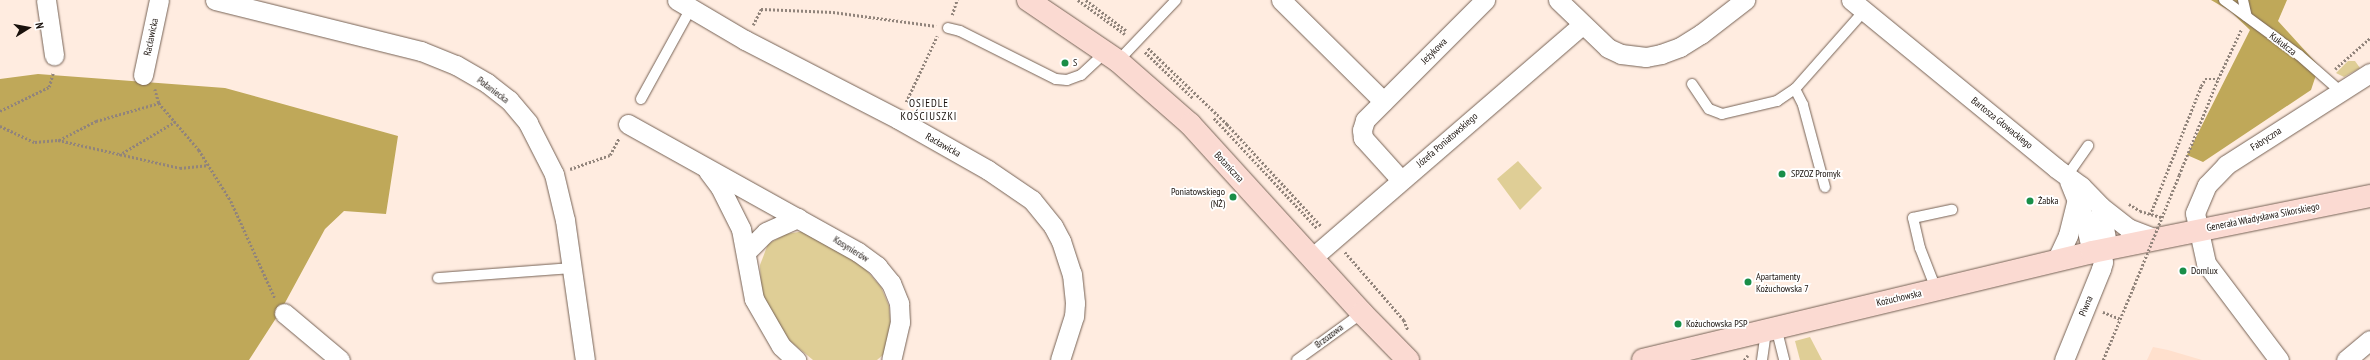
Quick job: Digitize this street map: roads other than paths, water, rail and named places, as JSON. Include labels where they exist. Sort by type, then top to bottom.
[{"type":"main road","name":"Botaniczna","points":[[1028,0],[1112,56],[1190,124],[1313,257],[1362,313],[1408,360]]},
{"type":"main road","name":"Generała Władysława Sikorskiego","points":[[2156,239],[2370,196]]},
{"type":"main road","name":"Kożuchowska","points":[[1643,360],[1936,289],[2156,239]]},
{"type":"street","points":[[46,0],[54,55]]},
{"type":"street","name":"Racławicka","points":[[143,75],[159,0]]},
{"type":"street","name":"Połaniecka","points":[[215,0],[421,51],[456,65],[487,83],[509,100],[528,123],[543,150],[556,182],[565,220],[584,360]]},
{"type":"street","points":[[1281,0],[1383,101]]},
{"type":"street","name":"Jeżykowa","points":[[1401,180],[1364,138],[1362,130],[1364,120],[1485,0]]},
{"type":"street","points":[[1558,0],[1582,25],[1608,48],[1621,54],[1646,57],[1661,54],[1680,46],[1701,34],[1745,0]]},
{"type":"street","name":"Racławicka","points":[[684,4],[745,40],[898,119],[1018,189],[1032,200],[1053,226],[1068,257],[1075,303],[1072,328],[1060,360]]},
{"type":"street","name":"Bartosza Głowackiego","points":[[1858,6],[2081,186],[2100,206],[2128,228],[2156,239]]},
{"type":"street","name":"Józefa Poniatowskiego","points":[[1313,257],[1582,25]]},
{"type":"street","name":"Fabryczna","points":[[2279,360],[2206,263],[2195,213],[2203,192],[2215,174],[2333,85],[2370,73]]},
{"type":"street","name":"Kosynierów","points":[[628,124],[858,252],[877,266],[891,283],[899,303],[900,322],[891,360]]},
{"type":"street","name":"Kosynierów","points":[[704,166],[720,187],[741,229],[754,299],[781,346],[796,360]]},
{"type":"street","points":[[2067,176],[2084,218],[2100,251]]},
{"type":"street","points":[[2056,261],[2068,234],[2077,199]]},
{"type":"street","points":[[2100,206],[2100,251]]},
{"type":"street","points":[[746,252],[766,232],[798,218]]},
{"type":"street","name":"Piwna","points":[[2064,360],[2101,269],[2103,262],[2100,251]]},
{"type":"street","points":[[279,306],[340,360]]},
{"type":"street","points":[[2346,360],[2370,340]]},
{"type":"lane","points":[[945,28],[960,31],[1056,79],[1067,80],[1081,75],[1138,40],[1176,0]]},
{"type":"lane","name":"Kukułcza","points":[[2224,0],[2333,85]]},
{"type":"lane","points":[[2243,0],[2247,17]]},
{"type":"lane","points":[[641,99],[684,4]]},
{"type":"lane","points":[[1692,84],[1710,109],[1722,114],[1777,101],[1795,89],[1858,6]]},
{"type":"lane","points":[[1795,89],[1803,105],[1825,187]]},
{"type":"lane","points":[[2067,176],[2088,146]]},
{"type":"lane","points":[[1936,289],[1920,248],[1913,218],[1952,210]]},
{"type":"lane","points":[[438,278],[571,268]]},
{"type":"lane","name":"Brzozowa","points":[[1297,360],[1362,313]]},
{"type":"lane","points":[[1762,360],[1771,328]]},
{"type":"lane","points":[[1771,328],[1784,360]]},
{"type":"place","name":"S","points":[[1065,63]]},
{"type":"place","name":"SPZOZ Promyk","points":[[1782,174]]},
{"type":"place","name":"Poniatowskiego (NŻ)","points":[[1233,197]]},
{"type":"place","name":"Żabka","points":[[2030,201]]},
{"type":"place","name":"Domlux","points":[[2183,271]]},
{"type":"place","name":"Apartamenty Kożuchowska 7","points":[[1748,282]]},
{"type":"place","name":"Kożuchowska PSP","points":[[1678,324]]},
{"type":"district","name":"OSIEDLE KOŚCIUSZKI","points":[[929,110]]}]
